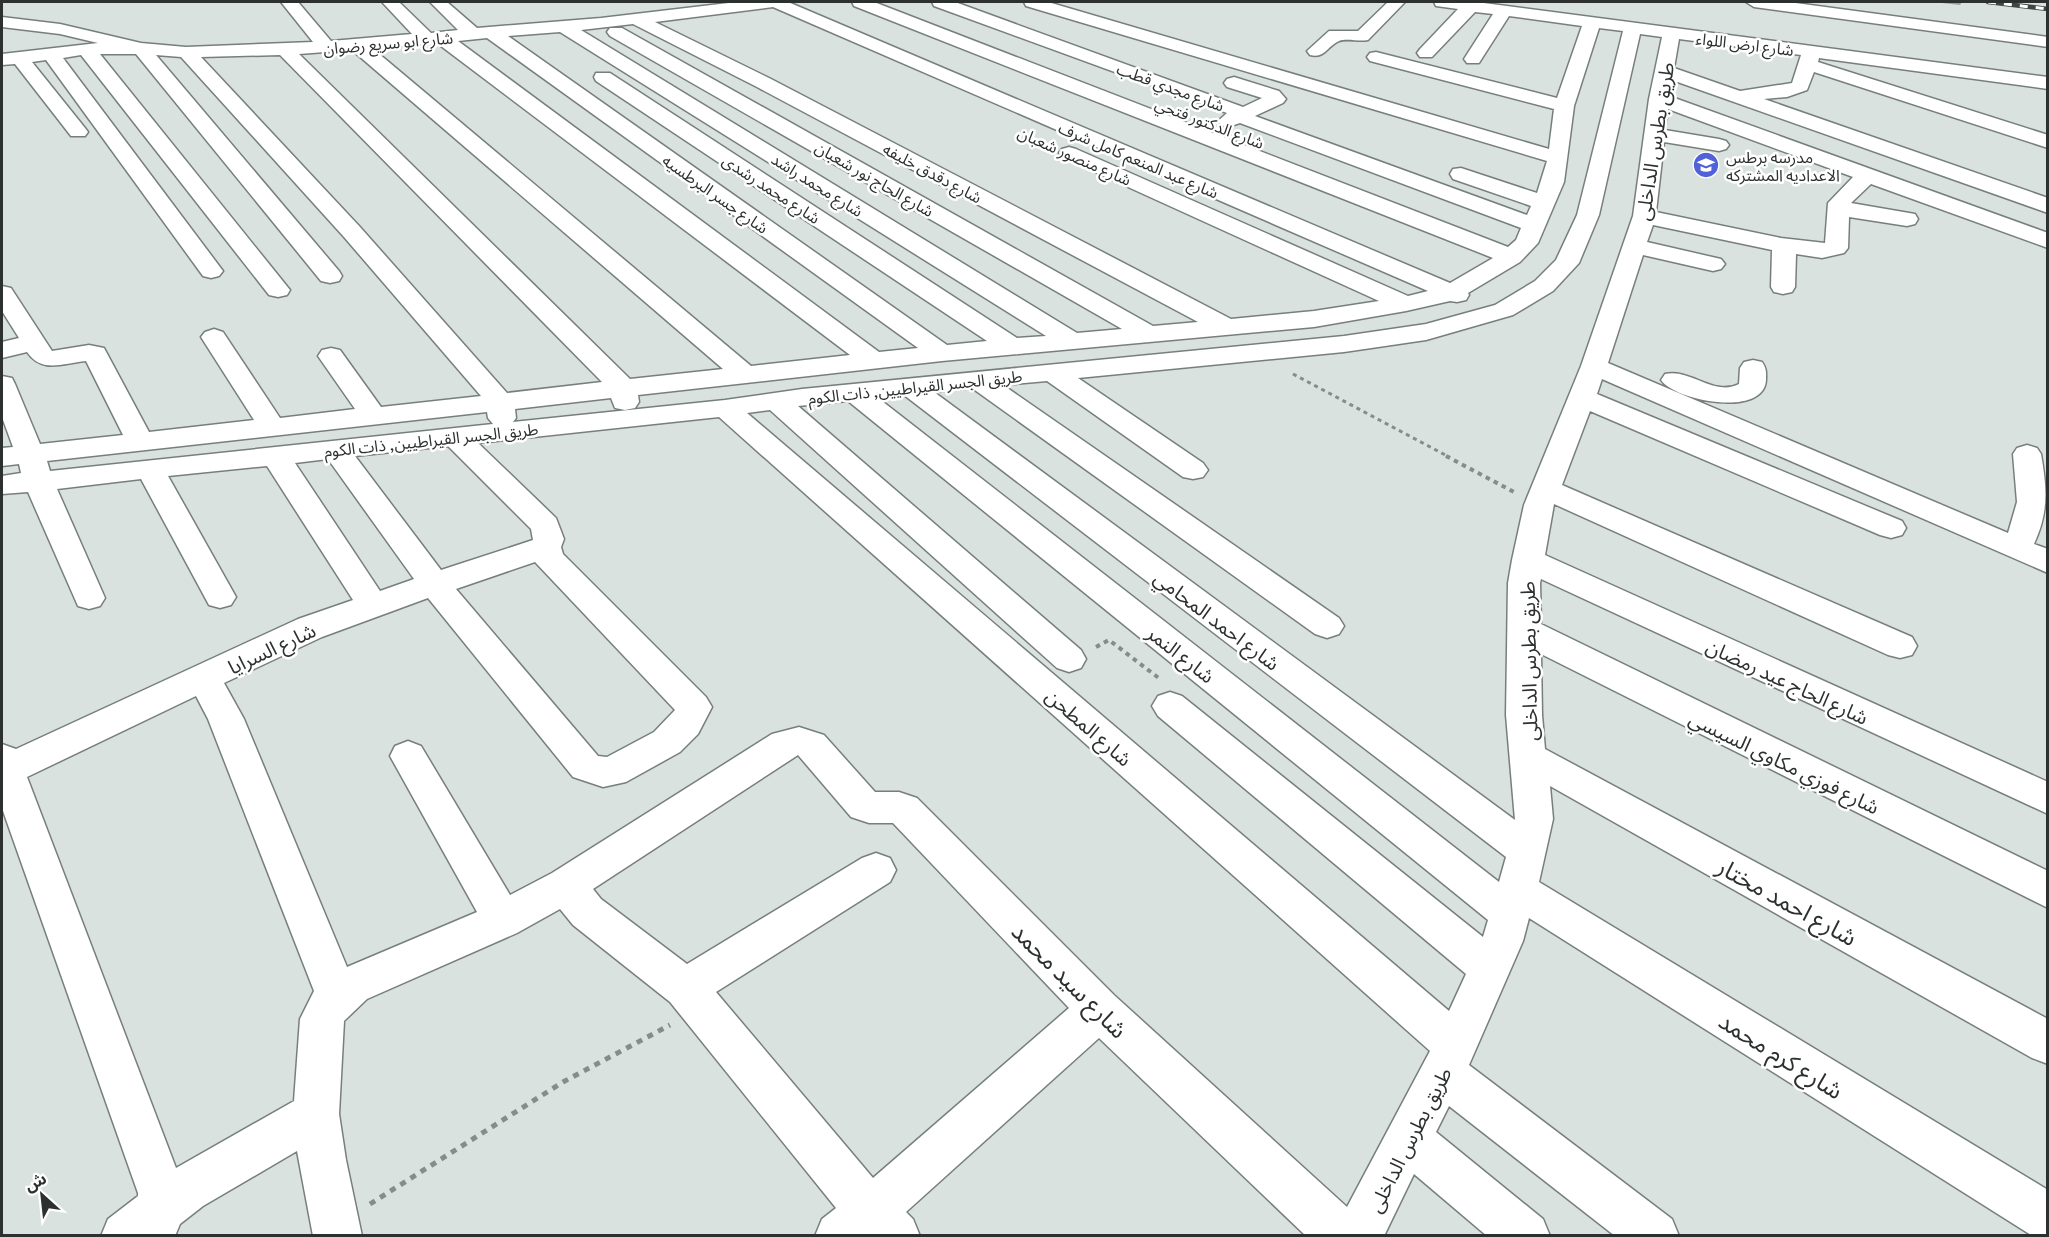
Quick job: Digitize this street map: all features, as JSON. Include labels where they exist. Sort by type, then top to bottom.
[{"type":"street","points":[[289,2],[326,47]]},
{"type":"street","points":[[390,2],[434,38],[874,361]]},
{"type":"street","name":"شارع جسر البرطسيه","points":[[438,2],[942,353]]},
{"type":"street","name":"شارع ابو سريع رضوان","points":[[2,22],[103,37],[141,48],[186,52],[285,50],[601,24],[638,20],[711,6],[775,2]]},
{"type":"street","name":"شارع عبد المنعم كامل شرف","points":[[775,2],[1450,293],[1504,310]]},
{"type":"street","points":[[860,2],[1529,232]]},
{"type":"street","name":"شارع الدكتور فتحي","points":[[893,2],[1219,126],[1529,232]]},
{"type":"street","name":"شارع مجدي قطب","points":[[940,2],[1224,105],[1243,114],[1248,120],[1529,232]]},
{"type":"street","points":[[982,2],[1153,57]]},
{"type":"street","points":[[1032,2],[1555,144]]},
{"type":"street","points":[[1071,2],[1480,116]]},
{"type":"street","points":[[1316,51],[1335,35],[1362,36],[1397,2]]},
{"type":"street","name":"شارع ارض اللواء","points":[[1442,2],[1592,23],[1650,26],[1810,57],[1877,59],[2048,83]]},
{"type":"street","points":[[1755,2],[2048,42]]},
{"type":"street","points":[[741,4],[939,94]]},
{"type":"street","points":[[1426,53],[1471,6]]},
{"type":"street","points":[[1473,59],[1504,10]]},
{"type":"street","name":"شارع دقدق خليفه","points":[[638,20],[764,82],[1227,327]]},
{"type":"street","points":[[1529,232],[1553,182],[1555,144],[1564,106],[1592,23]]},
{"type":"street","name":"شارع الحاج نور شعبان","points":[[601,24],[1149,334]]},
{"type":"street","name":"طريق الجسر القيراطيين, ذات الكوم","points":[[274,441],[335,449],[455,437],[854,392],[1344,344],[1426,332],[1471,321],[1504,310],[1544,286],[1567,263],[1588,215],[1650,26]]},
{"type":"street","name":"طريق بطرس الداخلى","points":[[1358,1236],[1450,1059],[1502,941],[1534,819],[1524,715],[1524,583],[1542,497],[1596,360],[1639,231],[1662,85],[1650,26]]},
{"type":"street","name":"شارع محمد راشد","points":[[564,27],[1072,341]]},
{"type":"street","name":"شارع محمد رشدى","points":[[532,30],[1012,347]]},
{"type":"street","points":[[2008,78],[2010,37]]},
{"type":"street","points":[[356,44],[746,375]]},
{"type":"street","points":[[10,58],[86,49],[141,48],[330,276]]},
{"type":"street","points":[[86,49],[278,290]]},
{"type":"street","points":[[285,50],[623,388],[629,418]]},
{"type":"street","points":[[186,52],[352,232],[500,401],[503,432]]},
{"type":"street","points":[[50,53],[212,271]]},
{"type":"street","points":[[1376,57],[1564,106]]},
{"type":"street","points":[[1738,96],[1795,89],[1800,86],[1810,57],[2048,142]]},
{"type":"street","points":[[10,58],[78,132]]},
{"type":"street","points":[[1877,59],[2025,99]]},
{"type":"street","points":[[1219,126],[1275,101],[1275,97],[1221,79]]},
{"type":"street","points":[[1662,85],[1738,96],[2048,206]]},
{"type":"street","points":[[1662,85],[1867,175],[2048,241]]},
{"type":"street","points":[[1263,106],[1364,141]]},
{"type":"street","points":[[1654,134],[1719,145]]},
{"type":"street","name":"شارع منصور شعبان","points":[[1048,143],[1406,304]]},
{"type":"street","points":[[1443,168],[1529,232]]},
{"type":"street","points":[[1639,231],[1822,251],[1836,248],[1838,208],[1842,198],[1867,175]]},
{"type":"street","points":[[1838,208],[1907,219]]},
{"type":"street","points":[[1639,231],[1713,264]]},
{"type":"street","name":"طريق الجسر القيراطيين, ذات الكوم","points":[[2,457],[34,466],[145,455],[274,441],[373,415],[942,353],[1314,318],[1406,304],[1450,293],[1529,232]]},
{"type":"street","points":[[1781,245],[1784,249],[1783,287]]},
{"type":"street","points":[[2,293],[48,359],[84,353],[95,354],[220,597]]},
{"type":"street","points":[[1314,318],[1344,344]]},
{"type":"street","points":[[214,337],[373,604]]},
{"type":"street","points":[[2,350],[34,342]]},
{"type":"street","points":[[331,356],[373,415]]},
{"type":"street","points":[[1596,360],[1732,397],[1742,395],[1752,388],[1753,368]]},
{"type":"street","points":[[1596,360],[2048,561]]},
{"type":"street","points":[[791,370],[789,399],[1069,659]]},
{"type":"street","points":[[1053,373],[1193,470]]},
{"type":"street","points":[[978,380],[1327,626]]},
{"type":"street","points":[[2,384],[89,598]]},
{"type":"street","name":"شارع احمد المحامي","points":[[909,387],[1518,885]]},
{"type":"street","name":"شارع النمر","points":[[854,392],[1518,885]]},
{"type":"street","points":[[1581,397],[1892,528]]},
{"type":"street","name":"شارع المطحن","points":[[725,408],[1450,1059],[1654,1236]]},
{"type":"street","points":[[335,449],[435,585],[586,767],[594,771],[613,771],[667,742],[685,724],[694,707],[549,559],[545,547],[549,539],[545,525],[455,437]]},
{"type":"street","points":[[2016,548],[2028,524],[2034,501],[2027,454]]},
{"type":"street","name":"طريق الجسر القيراطيين, ذات الكوم","points":[[2,485],[34,466]]},
{"type":"street","points":[[1542,497],[1900,645]]},
{"type":"street","name":"شارع السرايا","points":[[4,764],[205,679],[310,628],[373,604],[545,547]]},
{"type":"street","name":"شارع الحاج عيد رمضان","points":[[1528,560],[2047,798]]},
{"type":"street","name":"شارع فوزي مكاوي السيسي","points":[[1523,630],[2048,891]]},
{"type":"street","points":[[205,679],[226,719],[337,995]]},
{"type":"street","points":[[1170,706],[1490,968]]},
{"type":"street","name":"شارع سيد محمد","points":[[566,885],[785,744],[799,741],[811,745],[864,806],[873,809],[896,806],[904,809],[1100,1009],[1342,1236]]},
{"type":"street","points":[[408,756],[503,920]]},
{"type":"street","name":"شارع احمد مختار","points":[[1529,757],[2048,1043]]},
{"type":"street","points":[[4,764],[162,1193],[156,1221]]},
{"type":"street","points":[[693,999],[876,870]]},
{"type":"street","points":[[337,1230],[322,1160],[316,1114],[322,1019],[327,1007],[337,995],[352,986],[503,920],[566,885],[586,912],[693,999],[868,1228],[1100,1009]]},
{"type":"street","name":"شارع كرم محمد","points":[[1518,885],[2048,1218]]},
{"type":"street","points":[[125,1236],[156,1221],[186,1189],[316,1114]]},
{"type":"street","points":[[1407,1138],[1527,1236]]},
{"type":"path","points":[[1252,353],[1542,497]]},
{"type":"path","points":[[1069,659],[1076,659],[1109,640],[1169,686],[1170,706]]},
{"type":"path","points":[[337,1230],[693,999]]},
{"type":"railway","points":[[1988,2],[2048,9]]},
{"type":"place","name":"مدرسه برطس الاعداديه المشتركه","points":[[1706,165]]}]
